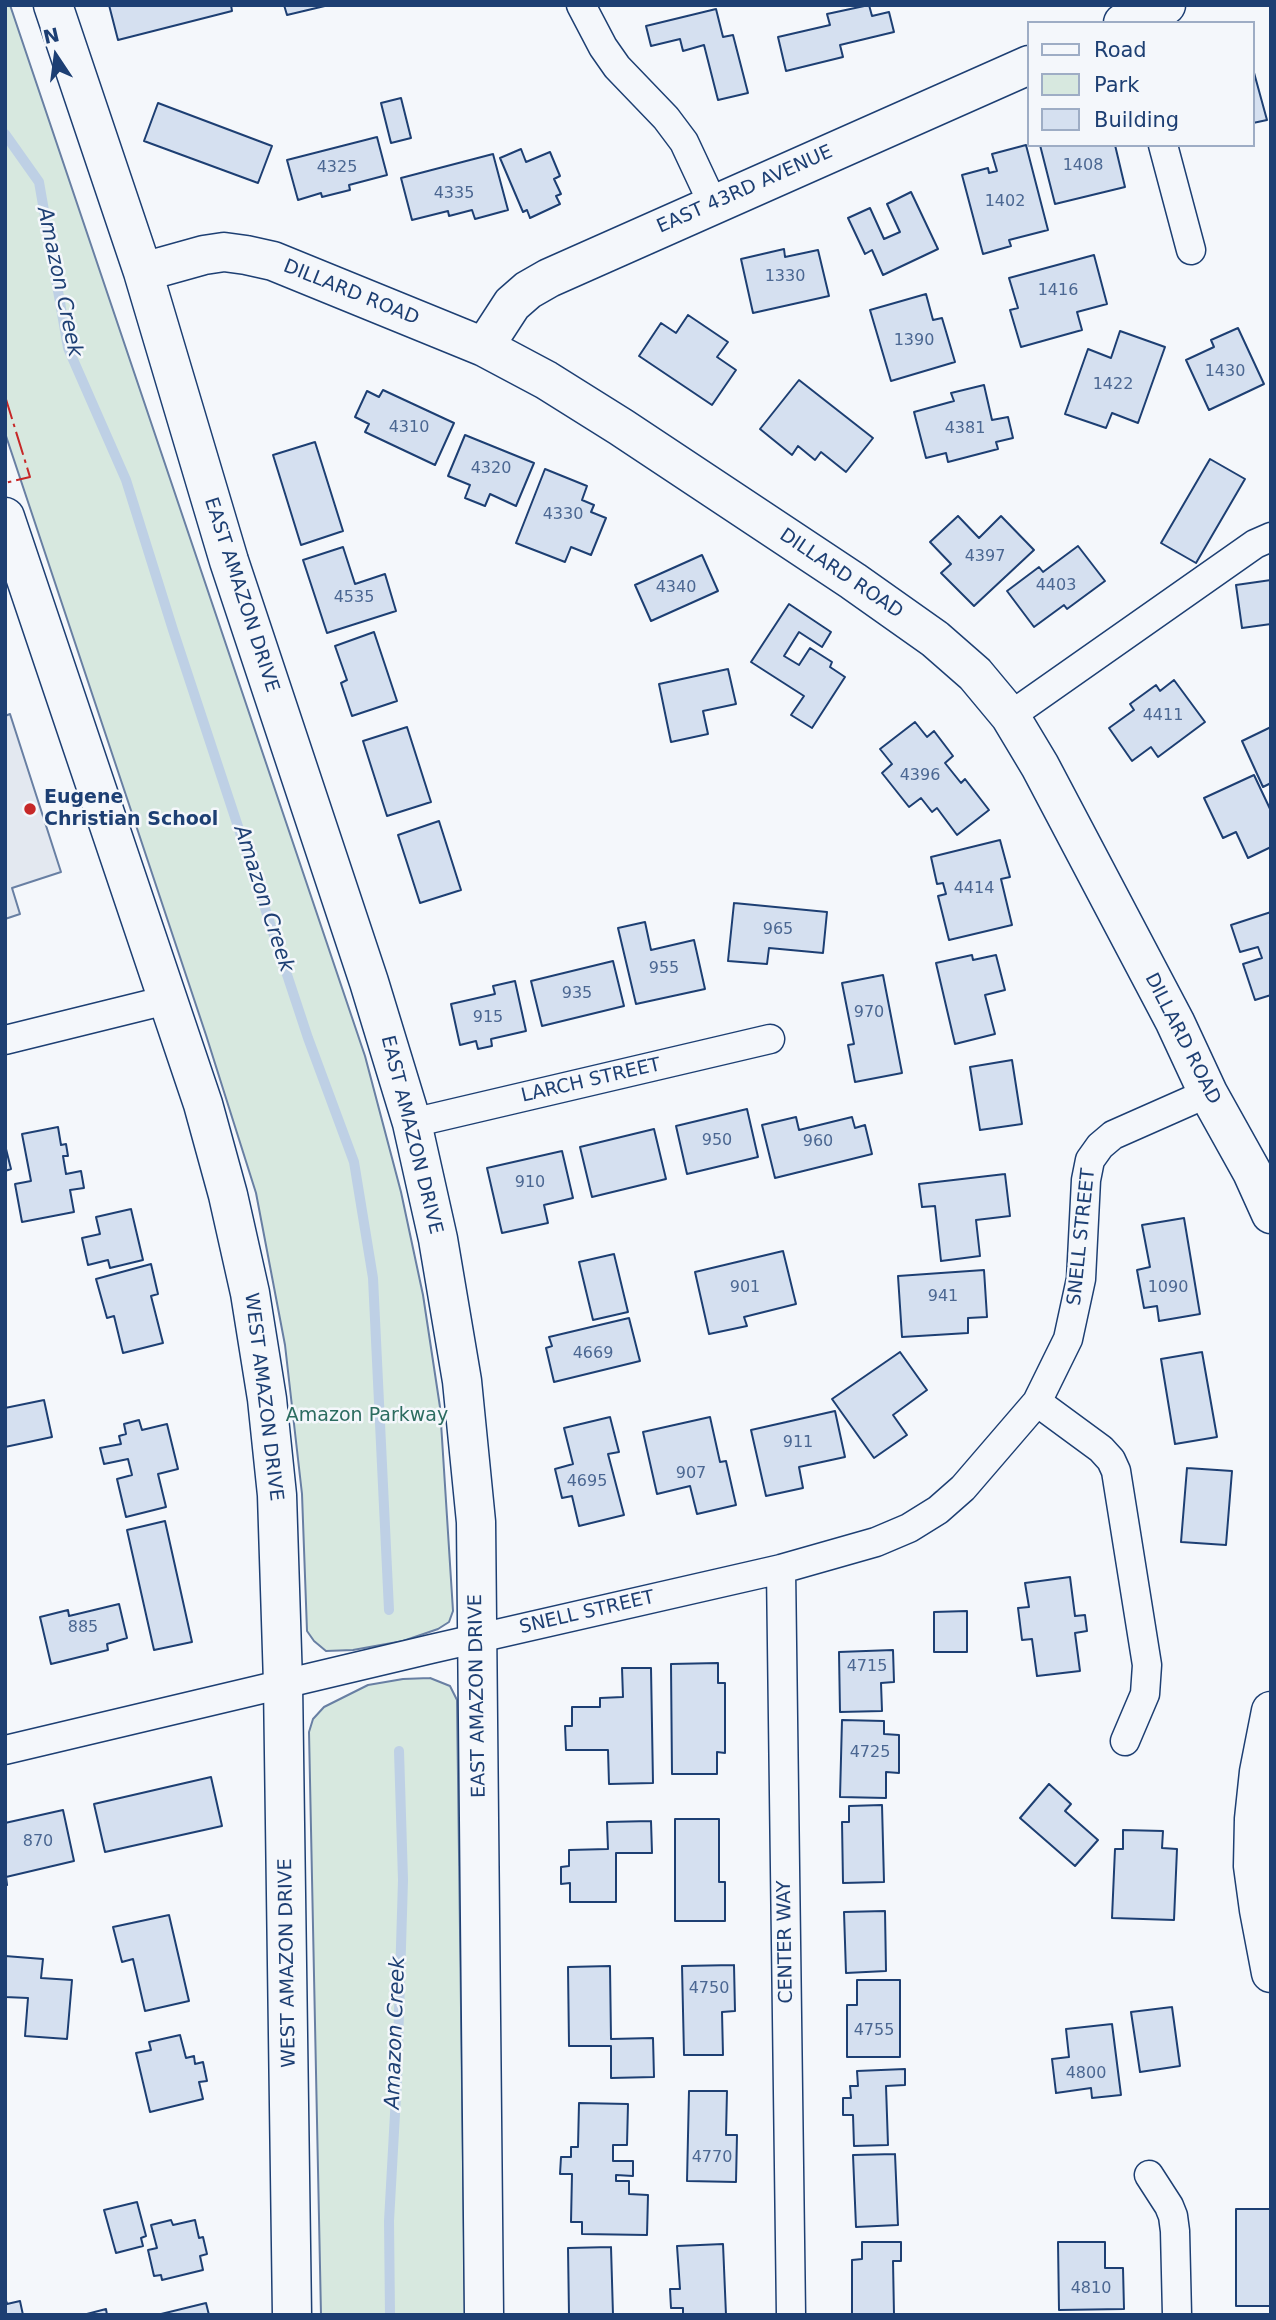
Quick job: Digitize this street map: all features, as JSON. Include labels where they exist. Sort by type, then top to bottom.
[{"type":"street","name":"EAST AMAZON DRIVE","points":[[53,5],[143,272],[229,561],[369,982],[412,1123],[438,1239],[462,1381],[476,1522],[484,2315]]},
{"type":"street","points":[[581,5],[617,67],[676,129],[696,163],[713,204]]},
{"type":"street","points":[[1130,21],[1166,5]]},
{"type":"street","name":"EAST 43RD AVENUE","points":[[484,347],[512,304],[528,290],[549,278],[1028,65]]},
{"type":"street","points":[[1164,147],[1191,250]]},
{"type":"street","name":"DILLARD ROAD","points":[[143,272],[204,255],[224,252],[246,255],[273,261],[484,347],[546,380],[621,427],[853,581],[935,639],[975,674],[1010,716],[1040,766],[1175,1022],[1208,1093],[1252,1172],[1271,1214]]},
{"type":"street","name":"WEST AMAZON DRIVE","points":[[5,517],[203,1104],[228,1195],[250,1293],[267,1399],[277,1494],[284,1683],[292,2315]]},
{"type":"street","points":[[1010,716],[1255,544],[1271,537]]},
{"type":"street","points":[[5,1040],[167,1000]]},
{"type":"street","name":"LARCH STREET","points":[[412,1123],[770,1039]]},
{"type":"street","name":"SNELL STREET","points":[[5,1750],[781,1569],[876,1542],[909,1528],[938,1510],[962,1488],[1037,1402],[1068,1339],[1081,1279],[1086,1180],[1090,1160],[1100,1146],[1113,1135],[1208,1093]]},
{"type":"street","points":[[1037,1402],[1101,1449],[1116,1471],[1147,1665],[1145,1694],[1125,1741]]},
{"type":"street","name":"CENTER WAY","points":[[781,1569],[791,2315]]},
{"type":"street","points":[[1271,1712],[1259,1772],[1253,1866],[1271,1973]]},
{"type":"street","points":[[1149,2175],[1173,2216],[1177,2315]]},
{"type":"green space","name":"Amazon Parkway","points":[[5,5],[10,5],[365,1056],[401,1192],[423,1295],[440,1407],[453,1611],[449,1622],[438,1629],[403,1641],[353,1650],[326,1651],[307,1631],[302,1494],[285,1345],[256,1193],[5,433]]},
{"type":"green space","points":[[430,1678],[450,1686],[457,1700],[465,2315],[321,2315],[309,1732],[313,1719],[324,1707],[368,1685]]},
{"type":"shaded area","points":[[10,714],[61,872],[12,888],[20,914],[5,919],[5,716]]},
{"type":"building","points":[[109,5],[231,5],[232,11],[118,40]]},
{"type":"building","points":[[284,5],[329,5],[287,15]]},
{"type":"building","points":[[869,5],[872,16],[889,12],[894,32],[840,45],[843,57],[786,71],[778,37],[830,25],[827,14]]},
{"type":"building","points":[[716,9],[723,37],[733,35],[748,93],[718,100],[704,45],[683,51],[680,39],[651,46],[646,26]]},
{"type":"building","points":[[1255,76],[1267,120],[1255,123]]},
{"type":"building","points":[[401,98],[411,138],[391,143],[381,103]]},
{"type":"building","points":[[158,103],[272,146],[258,183],[144,141]]},
{"type":"building","points":[[377,137],[387,175],[349,185],[350,190],[322,197],[321,193],[298,200],[287,160]]},
{"type":"building","points":[[1026,145],[1048,230],[1009,240],[1011,246],[983,254],[962,175],[988,168],[989,173],[997,171],[992,154]]},
{"type":"building","points":[[1041,147],[1115,147],[1125,187],[1055,204]]},
{"type":"building","points":[[521,149],[526,162],[550,152],[560,176],[554,179],[561,194],[556,196],[560,204],[530,218],[527,210],[523,212],[500,158]]},
{"type":"building","points":[[493,154],[508,210],[475,219],[472,210],[449,216],[448,211],[412,220],[401,178]]},
{"type":"building","points":[[911,192],[938,249],[883,275],[872,250],[865,254],[848,218],[870,208],[884,239],[900,232],[887,204]]},
{"type":"building","points":[[784,249],[785,257],[818,250],[829,296],[753,313],[741,259]]},
{"type":"building","points":[[1094,255],[1107,304],[1077,312],[1082,330],[1021,347],[1010,310],[1018,308],[1009,278]]},
{"type":"building","points":[[926,294],[933,320],[942,318],[955,362],[891,381],[870,310]]},
{"type":"building","points":[[688,315],[728,342],[717,357],[736,370],[712,405],[639,356],[661,323],[676,333]]},
{"type":"building","points":[[1238,328],[1264,384],[1209,410],[1186,360],[1214,347],[1211,340]]},
{"type":"building","points":[[1120,331],[1165,347],[1138,423],[1112,413],[1106,428],[1065,414],[1088,349],[1111,358]]},
{"type":"building","points":[[799,380],[873,438],[846,472],[821,452],[815,460],[798,446],[792,455],[760,429]]},
{"type":"building","points":[[984,385],[992,420],[1008,417],[1013,438],[996,442],[998,449],[948,462],[946,453],[926,458],[914,412],[954,401],[951,393]]},
{"type":"building","points":[[383,390],[454,423],[435,465],[365,432],[369,424],[355,417],[367,391],[379,397]]},
{"type":"building","points":[[465,435],[534,463],[516,506],[490,494],[485,506],[465,498],[470,485],[448,476]]},
{"type":"building","points":[[315,442],[343,531],[301,545],[273,455]]},
{"type":"building","points":[[1210,459],[1245,479],[1196,563],[1161,543]]},
{"type":"building","points":[[545,469],[587,486],[582,500],[594,505],[591,512],[606,518],[591,555],[571,547],[565,562],[516,543]]},
{"type":"building","points":[[958,516],[979,538],[1001,516],[1034,550],[974,606],[941,573],[951,564],[930,542]]},
{"type":"building","points":[[1078,546],[1105,581],[1067,609],[1064,605],[1034,627],[1007,591],[1039,567],[1043,572]]},
{"type":"building","points":[[343,547],[355,584],[385,574],[396,611],[327,633],[303,560]]},
{"type":"building","points":[[702,555],[718,591],[651,621],[635,585]]},
{"type":"building","points":[[1271,580],[1271,624],[1242,628],[1236,585]]},
{"type":"building","points":[[789,604],[831,632],[822,647],[799,632],[784,656],[799,665],[810,648],[832,662],[830,667],[845,677],[812,728],[791,715],[804,696],[751,662]]},
{"type":"building","points":[[374,632],[397,701],[352,716],[341,683],[347,680],[335,646]]},
{"type":"building","points":[[728,669],[736,704],[703,711],[708,734],[671,742],[659,684]]},
{"type":"building","points":[[1174,680],[1205,722],[1158,757],[1151,747],[1132,761],[1109,728],[1134,710],[1130,704],[1156,685],[1160,691]]},
{"type":"building","points":[[915,722],[927,737],[934,731],[953,756],[945,763],[961,783],[965,779],[989,810],[957,835],[937,808],[932,812],[921,798],[909,807],[882,773],[892,764],[880,749]]},
{"type":"building","points":[[407,727],[431,802],[387,816],[363,741]]},
{"type":"building","points":[[1271,727],[1271,783],[1263,787],[1242,741]]},
{"type":"building","points":[[1254,775],[1271,811],[1271,847],[1248,858],[1236,832],[1223,838],[1204,798]]},
{"type":"building","points":[[439,821],[461,890],[420,903],[398,835]]},
{"type":"building","points":[[1000,840],[1010,877],[1001,879],[1012,925],[949,940],[938,896],[946,894],[943,883],[937,884],[931,857]]},
{"type":"building","points":[[734,903],[827,912],[823,953],[769,948],[767,964],[728,961]]},
{"type":"building","points":[[1271,912],[1271,995],[1255,1000],[1243,964],[1262,958],[1258,947],[1240,952],[1231,925]]},
{"type":"building","points":[[645,922],[651,950],[694,940],[705,989],[636,1004],[618,928]]},
{"type":"building","points":[[972,955],[973,960],[996,955],[1005,990],[985,995],[995,1034],[955,1044],[936,963]]},
{"type":"building","points":[[613,961],[624,1006],[542,1026],[531,981]]},
{"type":"building","points":[[883,975],[902,1073],[855,1082],[848,1045],[854,1044],[842,983]]},
{"type":"building","points":[[515,981],[526,1031],[491,1039],[492,1046],[478,1049],[476,1041],[460,1045],[451,1004],[495,994],[493,986]]},
{"type":"building","points":[[1012,1060],[1022,1124],[980,1130],[970,1067]]},
{"type":"building","points":[[747,1109],[758,1157],[687,1174],[676,1126]]},
{"type":"building","points":[[796,1117],[799,1130],[852,1117],[855,1128],[865,1125],[872,1154],[775,1178],[762,1125]]},
{"type":"building","points":[[58,1127],[61,1145],[66,1144],[68,1156],[63,1156],[66,1174],[81,1171],[84,1188],[70,1190],[74,1212],[22,1222],[15,1184],[31,1181],[22,1134]]},
{"type":"building","points":[[654,1129],[666,1179],[592,1197],[580,1147]]},
{"type":"building","points":[[5,1145],[11,1169],[5,1171]]},
{"type":"building","points":[[562,1151],[573,1198],[544,1205],[548,1223],[502,1233],[487,1168]]},
{"type":"building","points":[[1005,1174],[1010,1216],[976,1220],[980,1256],[941,1261],[935,1206],[922,1207],[919,1184]]},
{"type":"building","points":[[131,1209],[143,1260],[110,1268],[108,1260],[88,1265],[82,1238],[100,1234],[96,1217]]},
{"type":"building","points":[[1184,1218],[1200,1314],[1159,1321],[1157,1306],[1144,1308],[1137,1270],[1150,1267],[1142,1225]]},
{"type":"building","points":[[783,1251],[796,1304],[744,1317],[747,1326],[709,1334],[695,1272]]},
{"type":"building","points":[[614,1254],[628,1312],[593,1320],[579,1262]]},
{"type":"building","points":[[151,1264],[158,1294],[151,1296],[163,1343],[123,1353],[114,1316],[107,1318],[96,1279]]},
{"type":"building","points":[[984,1270],[987,1317],[968,1318],[968,1333],[902,1337],[898,1276]]},
{"type":"building","points":[[629,1318],[640,1361],[554,1382],[546,1348],[552,1346],[549,1337]]},
{"type":"building","points":[[900,1352],[927,1390],[893,1415],[907,1435],[874,1458],[832,1399]]},
{"type":"building","points":[[1202,1352],[1217,1437],[1175,1444],[1161,1359]]},
{"type":"building","points":[[44,1400],[52,1437],[5,1447],[5,1408]]},
{"type":"building","points":[[835,1411],[845,1457],[799,1467],[803,1488],[766,1496],[751,1430]]},
{"type":"building","points":[[610,1417],[619,1452],[608,1454],[624,1515],[579,1526],[572,1496],[562,1498],[555,1469],[573,1464],[564,1428]]},
{"type":"building","points":[[710,1417],[720,1462],[726,1461],[736,1505],[697,1514],[690,1486],[657,1494],[643,1432]]},
{"type":"building","points":[[139,1420],[142,1430],[167,1424],[178,1469],[158,1474],[166,1507],[126,1517],[117,1479],[132,1475],[128,1459],[104,1464],[100,1448],[121,1444],[119,1436],[126,1434],[124,1424]]},
{"type":"building","points":[[1187,1468],[1232,1471],[1226,1545],[1181,1542]]},
{"type":"building","points":[[165,1521],[192,1642],[154,1650],[127,1530]]},
{"type":"building","points":[[1070,1577],[1075,1616],[1085,1615],[1087,1631],[1075,1633],[1080,1671],[1037,1676],[1032,1639],[1022,1640],[1018,1608],[1029,1607],[1025,1583]]},
{"type":"building","points":[[119,1604],[127,1638],[107,1644],[108,1650],[51,1664],[40,1617],[68,1610],[69,1616]]},
{"type":"building","points":[[967,1611],[967,1652],[934,1652],[934,1612]]},
{"type":"building","points":[[893,1650],[894,1682],[881,1683],[882,1711],[840,1712],[839,1652]]},
{"type":"building","points":[[718,1663],[718,1683],[725,1683],[725,1753],[717,1752],[717,1774],[672,1774],[671,1664]]},
{"type":"building","points":[[622,1668],[651,1668],[653,1783],[609,1784],[608,1750],[566,1750],[565,1726],[572,1726],[572,1707],[600,1707],[600,1698],[623,1697]]},
{"type":"building","points":[[842,1720],[884,1721],[884,1734],[899,1735],[899,1773],[886,1772],[886,1798],[840,1797]]},
{"type":"building","points":[[211,1777],[222,1826],[105,1852],[94,1804]]},
{"type":"building","points":[[1049,1784],[1071,1804],[1065,1811],[1098,1840],[1075,1866],[1020,1818]]},
{"type":"building","points":[[882,1805],[884,1882],[843,1883],[842,1822],[849,1822],[849,1806]]},
{"type":"building","points":[[63,1810],[74,1861],[6,1877],[5,1885],[5,1823]]},
{"type":"building","points":[[675,1819],[719,1819],[719,1882],[725,1882],[725,1921],[675,1921]]},
{"type":"building","points":[[651,1821],[652,1853],[616,1853],[616,1902],[570,1902],[570,1883],[561,1884],[561,1867],[569,1866],[569,1850],[608,1849],[607,1822]]},
{"type":"building","points":[[1123,1830],[1163,1831],[1162,1848],[1177,1849],[1174,1920],[1112,1918],[1115,1849],[1123,1849]]},
{"type":"building","points":[[885,1911],[886,1971],[846,1973],[844,1912]]},
{"type":"building","points":[[169,1915],[189,2001],[145,2011],[133,1959],[122,1962],[113,1927]]},
{"type":"building","points":[[5,1956],[43,1959],[41,1978],[72,1980],[67,2039],[25,2036],[28,1998],[5,1997]]},
{"type":"building","points":[[734,1965],[735,2011],[722,2012],[723,2055],[684,2055],[682,1966]]},
{"type":"building","points":[[610,1966],[611,2039],[653,2038],[654,2077],[611,2078],[611,2046],[569,2046],[568,1967]]},
{"type":"building","points":[[857,1980],[900,1980],[900,2057],[847,2057],[847,2005],[857,2005]]},
{"type":"building","points":[[1172,2007],[1180,2066],[1140,2072],[1131,2012]]},
{"type":"building","points":[[1112,2024],[1121,2095],[1092,2098],[1091,2088],[1056,2093],[1052,2059],[1069,2057],[1066,2029]]},
{"type":"building","points":[[180,2035],[186,2058],[194,2056],[195,2064],[203,2062],[207,2081],[199,2082],[203,2099],[150,2112],[136,2053],[151,2050],[149,2042]]},
{"type":"building","points":[[905,2069],[905,2085],[886,2086],[888,2145],[854,2146],[853,2115],[843,2115],[843,2098],[851,2098],[850,2086],[858,2086],[857,2071]]},
{"type":"building","points":[[689,2091],[727,2091],[726,2135],[737,2135],[736,2182],[687,2181]]},
{"type":"building","points":[[579,2103],[628,2104],[627,2145],[613,2145],[613,2161],[633,2161],[633,2176],[616,2175],[616,2181],[629,2181],[629,2194],[648,2195],[647,2235],[582,2234],[582,2222],[571,2222],[572,2174],[560,2174],[561,2157],[571,2157],[571,2147],[578,2147]]},
{"type":"building","points":[[895,2154],[898,2225],[856,2227],[853,2155]]},
{"type":"building","points":[[137,2202],[146,2236],[141,2238],[143,2246],[116,2253],[104,2210]]},
{"type":"building","points":[[1236,2209],[1271,2209],[1271,2306],[1236,2306]]},
{"type":"building","points":[[171,2220],[173,2225],[195,2220],[199,2238],[203,2237],[207,2254],[200,2256],[203,2270],[162,2280],[161,2275],[154,2276],[148,2250],[157,2248],[151,2225]]},
{"type":"building","points":[[862,2242],[901,2242],[901,2261],[893,2261],[894,2315],[852,2315],[852,2260],[862,2259]]},
{"type":"building","points":[[1058,2242],[1105,2242],[1105,2268],[1123,2268],[1124,2309],[1059,2310]]},
{"type":"building","points":[[723,2244],[726,2315],[683,2315],[683,2308],[671,2308],[670,2289],[680,2289],[677,2246]]},
{"type":"building","points":[[611,2247],[613,2315],[569,2315],[568,2248]]},
{"type":"building","points":[[5,2297],[7,2304],[20,2301],[23,2315],[5,2315]]},
{"type":"building","points":[[206,2303],[209,2315],[157,2315]]},
{"type":"building","points":[[106,2309],[107,2315],[83,2315]]},
{"type":"waterway","name":"Amazon Creek","points":[[5,134],[39,182],[68,348],[126,480],[308,1038],[354,1162],[373,1278],[389,1610]]},
{"type":"waterway","name":"Amazon Creek","points":[[390,2315],[389,2221],[397,2078],[403,1880],[399,1751]]},
{"type":"power","points":[[5,396],[30,477],[5,483]]},
{"type":"place","name":"Eugene Christian School","points":[[30,809]]}]
